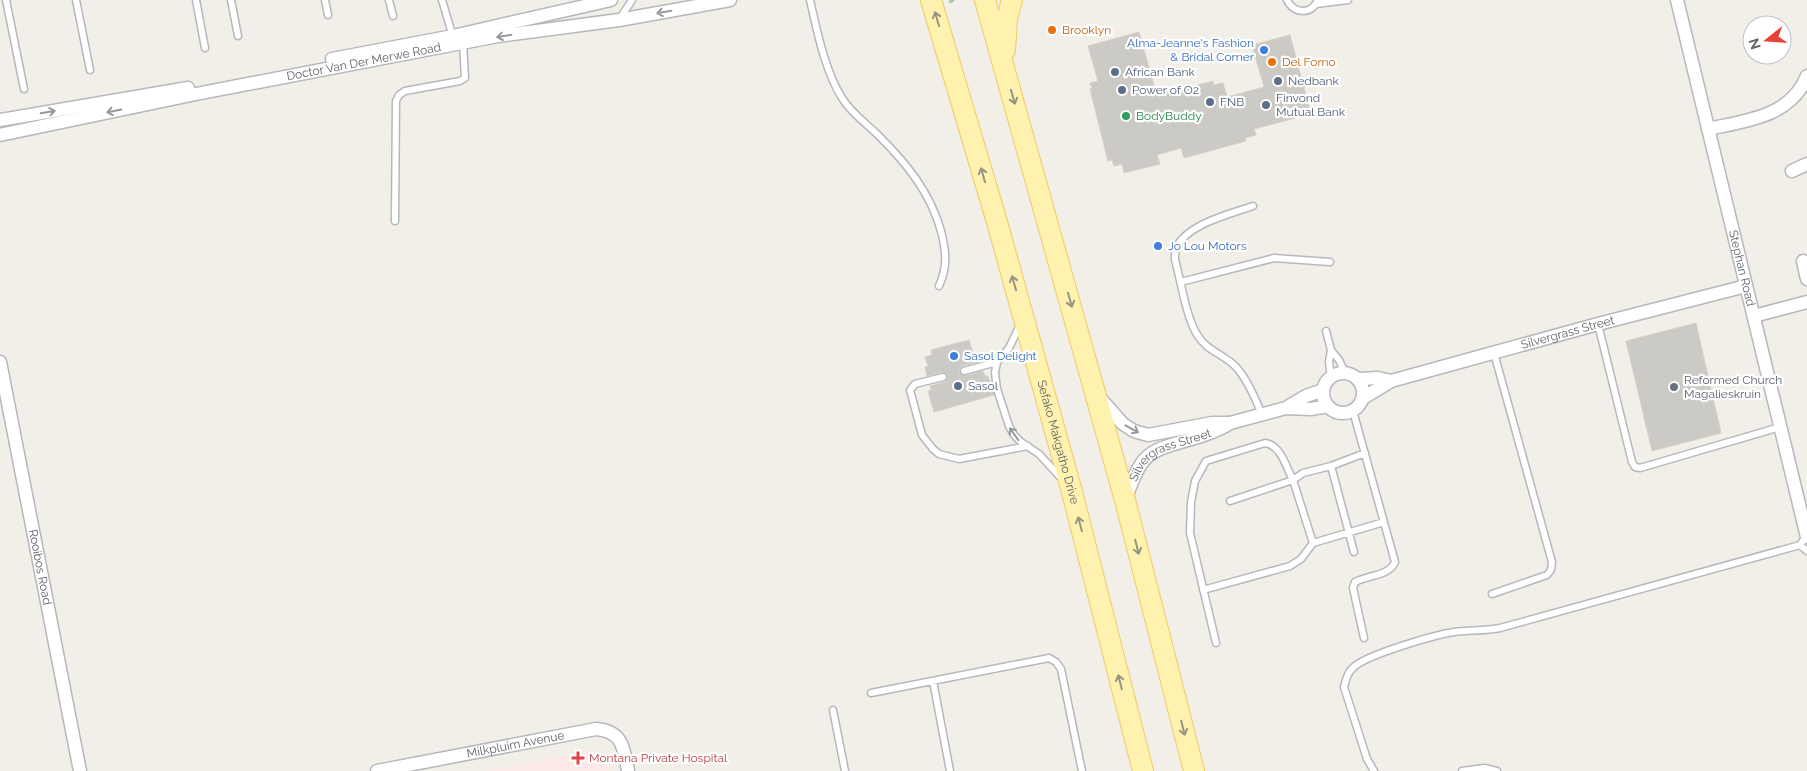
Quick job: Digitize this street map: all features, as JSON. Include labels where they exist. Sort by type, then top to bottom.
[{"type":"main road","name":"Sefako Makgatho Drive","points":[[931,0],[1023,314],[1072,492],[1143,771]]},
{"type":"main road","points":[[986,0],[1097,396],[1194,771]]},
{"type":"main road","points":[[1004,67],[1006,26],[1012,0]]},
{"type":"street","name":"Doctor Van Der Merwe Road","points":[[0,135],[457,41],[611,0]]},
{"type":"street","name":"Doctor Van Der Merwe Road","points":[[0,120],[457,41],[619,20],[730,0]]},
{"type":"street","name":"Stephan Road","points":[[1677,0],[1754,316],[1805,538]]},
{"type":"street","points":[[1708,129],[1770,114],[1788,102],[1806,83]]},
{"type":"street","points":[[1792,170],[1807,164]]},
{"type":"street","points":[[1803,261],[1807,279]]},
{"type":"street","name":"Silvergrass Street","points":[[1363,398],[1391,380],[1746,286]]},
{"type":"street","points":[[1754,316],[1807,302]]},
{"type":"street","name":"Rooibos Road","points":[[1,370],[80,771]]},
{"type":"street","points":[[1345,373],[1358,379],[1363,388],[1363,398],[1361,404],[1353,411],[1342,414],[1328,406],[1324,399],[1323,390],[1331,376],[1345,373]]},
{"type":"street","name":"Silvergrass Street","points":[[1358,379],[1378,378],[1391,380]]},
{"type":"street","name":"Silvergrass Street","points":[[1286,408],[1306,396],[1323,390]]},
{"type":"street","name":"Silvergrass Street","points":[[1097,396],[1123,424],[1143,434],[1158,434],[1212,423],[1230,422],[1286,408],[1311,409],[1328,406]]},
{"type":"street","name":"Silvergrass Street","points":[[1125,500],[1136,470],[1148,455],[1159,448],[1215,432],[1230,422]]},
{"type":"street","name":"Milkpluim Avenue","points":[[377,771],[596,729],[611,732],[617,736],[622,745],[628,771]]},
{"type":"lane","points":[[6,0],[24,89]]},
{"type":"lane","points":[[76,0],[90,70]]},
{"type":"lane","points":[[196,0],[205,48]]},
{"type":"lane","points":[[232,0],[238,36]]},
{"type":"lane","points":[[325,0],[328,15]]},
{"type":"lane","points":[[389,0],[393,16]]},
{"type":"lane","points":[[395,221],[396,101],[399,95],[405,92],[460,81],[465,78],[457,41],[442,0]]},
{"type":"lane","points":[[619,20],[632,0]]},
{"type":"lane","points":[[810,0],[816,27],[832,76],[842,98],[855,114],[907,165],[922,184],[946,250],[944,276],[939,286]]},
{"type":"lane","points":[[1287,0],[1291,7],[1302,11],[1307,10],[1317,2],[1348,0]]},
{"type":"lane","points":[[1253,206],[1197,227],[1185,236],[1176,248],[1175,260],[1193,328],[1199,339],[1236,367],[1248,385],[1262,414]]},
{"type":"lane","points":[[1181,282],[1274,258],[1330,262]]},
{"type":"lane","points":[[1023,314],[1013,342],[997,362],[995,378],[1008,426],[1017,439],[1050,465],[1072,492]]},
{"type":"lane","points":[[1598,324],[1632,462],[1635,467],[1640,468],[1780,427]]},
{"type":"lane","points":[[1326,331],[1331,350],[1339,360],[1345,373]]},
{"type":"lane","points":[[1331,350],[1329,362],[1331,376]]},
{"type":"lane","points":[[1492,594],[1547,574],[1551,570],[1552,562],[1494,353]]},
{"type":"lane","points":[[964,371],[997,362]]},
{"type":"lane","points":[[943,377],[915,384],[910,390],[922,435],[933,450],[946,456],[959,458],[1028,446]]},
{"type":"lane","points":[[1353,411],[1395,562],[1393,568],[1388,571],[1355,582],[1353,588],[1364,638]]},
{"type":"lane","points":[[1216,643],[1190,533],[1191,502],[1195,481],[1206,461],[1265,443],[1272,444],[1278,449],[1292,480],[1313,543]]},
{"type":"lane","points":[[1230,501],[1292,480],[1303,473],[1331,466],[1365,453]]},
{"type":"lane","points":[[1331,466],[1354,552]]},
{"type":"lane","points":[[1203,590],[1290,566],[1301,559],[1313,543],[1348,531],[1384,522]]},
{"type":"lane","points":[[1374,771],[1367,759],[1344,686],[1347,676],[1353,667],[1364,661],[1390,650],[1447,634],[1500,628],[1805,538],[1807,550]]},
{"type":"lane","points":[[871,693],[1049,658],[1056,662],[1061,669],[1082,771]]},
{"type":"lane","points":[[933,681],[950,771]]},
{"type":"lane","points":[[833,710],[845,771]]},
{"type":"lane","points":[[1462,771],[1484,768],[1497,771]]},
{"type":"shaded area","name":"Montana Private Hospital","points":[[591,750],[609,764],[611,771],[488,771]]},
{"type":"building","points":[[1139,32],[1157,96],[1213,81],[1214,85],[1223,83],[1227,97],[1264,87],[1252,45],[1290,35],[1311,114],[1254,129],[1256,135],[1245,138],[1246,141],[1184,158],[1181,148],[1157,155],[1160,164],[1124,173],[1122,164],[1114,166],[1112,160],[1108,161],[1090,89],[1092,88],[1090,83],[1098,81],[1088,46]]},
{"type":"building","name":"Reformed Church Magalieskruin","points":[[1696,323],[1721,433],[1652,451],[1626,341]]},
{"type":"building","points":[[969,340],[973,353],[978,352],[981,361],[962,366],[959,369],[959,373],[965,376],[983,371],[985,376],[988,376],[994,395],[934,412],[928,391],[931,390],[930,386],[945,382],[948,376],[942,372],[927,376],[925,367],[928,366],[925,357],[932,355],[931,350]]},
{"type":"place","name":"Brooklyn","points":[[1052,30]]},
{"type":"place","name":"Alma-Jeanne's Fashion & Bridal Corner","points":[[1264,50]]},
{"type":"place","name":"Del Forno","points":[[1272,62]]},
{"type":"place","name":"African Bank","points":[[1115,72]]},
{"type":"place","name":"Nedbank","points":[[1278,81]]},
{"type":"place","name":"Power of O2","points":[[1122,90]]},
{"type":"place","name":"FNB","points":[[1210,102]]},
{"type":"place","name":"Finvond Mutual Bank","points":[[1266,105]]},
{"type":"place","name":"BodyBuddy","points":[[1126,116]]},
{"type":"place","name":"Jo Lou Motors","points":[[1158,246]]},
{"type":"place","name":"Sasol Delight","points":[[954,356]]},
{"type":"place","name":"Sasol","points":[[958,386]]},
{"type":"place","name":"Reformed Church Magalieskruin","points":[[1674,387]]},
{"type":"place","name":"Montana Private Hospital","points":[[578,758]]}]
